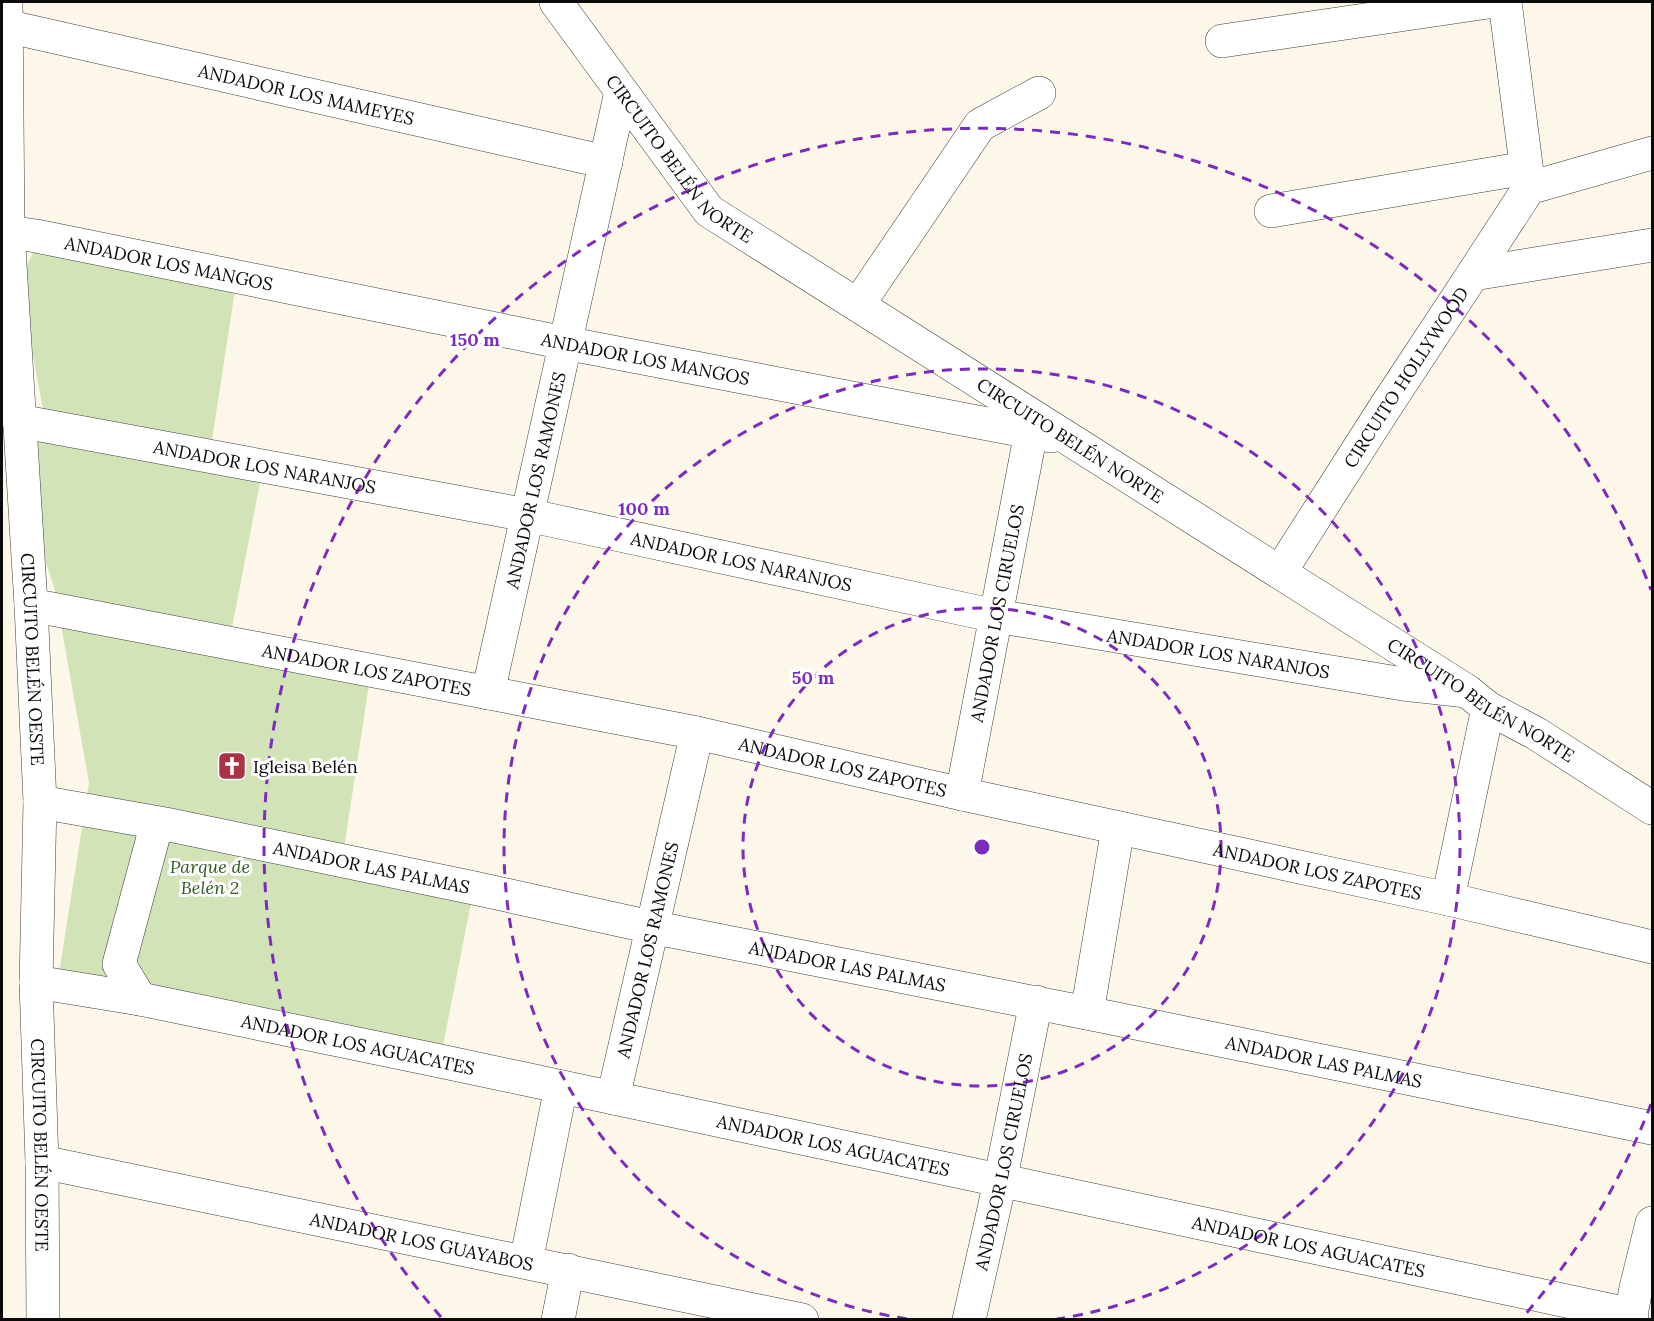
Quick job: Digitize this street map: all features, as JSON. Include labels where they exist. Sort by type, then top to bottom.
[{"type":"street","name":"CIRCUITO BELÉN NORTE","points":[[556,2],[709,211],[1653,808]]},
{"type":"street","points":[[1222,40],[1488,2]]},
{"type":"street","points":[[1473,274],[1528,178],[1505,2]]},
{"type":"street","name":"ANDADOR LOS MAMEYES","points":[[6,14],[606,162]]},
{"type":"street","name":"CIRCUITO BELÉN OESTE","points":[[6,14],[8,232],[19,421],[14,568],[31,605],[40,802],[36,982],[42,1162],[43,1320]]},
{"type":"street","name":"ANDADOR LOS RAMONES","points":[[488,693],[621,92]]},
{"type":"street","points":[[858,305],[980,125],[1039,93]]},
{"type":"street","points":[[1271,211],[1528,178],[1653,153]]},
{"type":"street","name":"ANDADOR LOS MANGOS","points":[[8,232],[565,343],[1070,439]]},
{"type":"street","name":"CIRCUITO HOLLYWOOD","points":[[1280,572],[1473,274],[1653,245]]},
{"type":"street","name":"ANDADOR LOS NARANJOS","points":[[19,421],[527,514],[996,616],[1391,682],[1478,699]]},
{"type":"street","name":"ANDADOR LOS CIRUELOS","points":[[962,794],[1031,432]]},
{"type":"street","name":"ANDADOR LOS ZAPOTES","points":[[31,605],[697,733],[962,794],[1448,899],[1653,947]]},
{"type":"street","points":[[1448,899],[1478,699]]},
{"type":"street","name":"ANDADOR LOS RAMONES","points":[[613,1098],[697,733]]},
{"type":"street","name":"ANDADOR LAS PALMAS","points":[[40,802],[157,823],[651,927],[1036,1002],[1653,1128]]},
{"type":"street","points":[[140,999],[119,964],[157,823]]},
{"type":"street","points":[[1088,1013],[1118,828]]},
{"type":"street","name":"ANDADOR LOS AGUACATES","points":[[36,982],[140,999],[561,1087],[1631,1317]]},
{"type":"street","name":"ANDADOR LOS CIRUELOS","points":[[969,1320],[1000,1182],[1036,1002]]},
{"type":"street","points":[[526,1262],[561,1087]]},
{"type":"street","name":"ANDADOR LOS GUAYABOS","points":[[42,1162],[802,1320]]},
{"type":"street","points":[[1631,1317],[1636,1287],[1653,1223]]},
{"type":"street","points":[[558,1320],[567,1270]]},
{"type":"green space","name":"Parque de Belén 2","points":[[41,237],[237,277],[212,440],[266,452],[229,643],[371,671],[342,862],[474,888],[440,1061],[57,986],[89,783],[55,591],[35,527],[29,447],[46,426],[19,280]]},
{"type":"place","name":"Igleisa Belén","points":[[232,766]]}]
